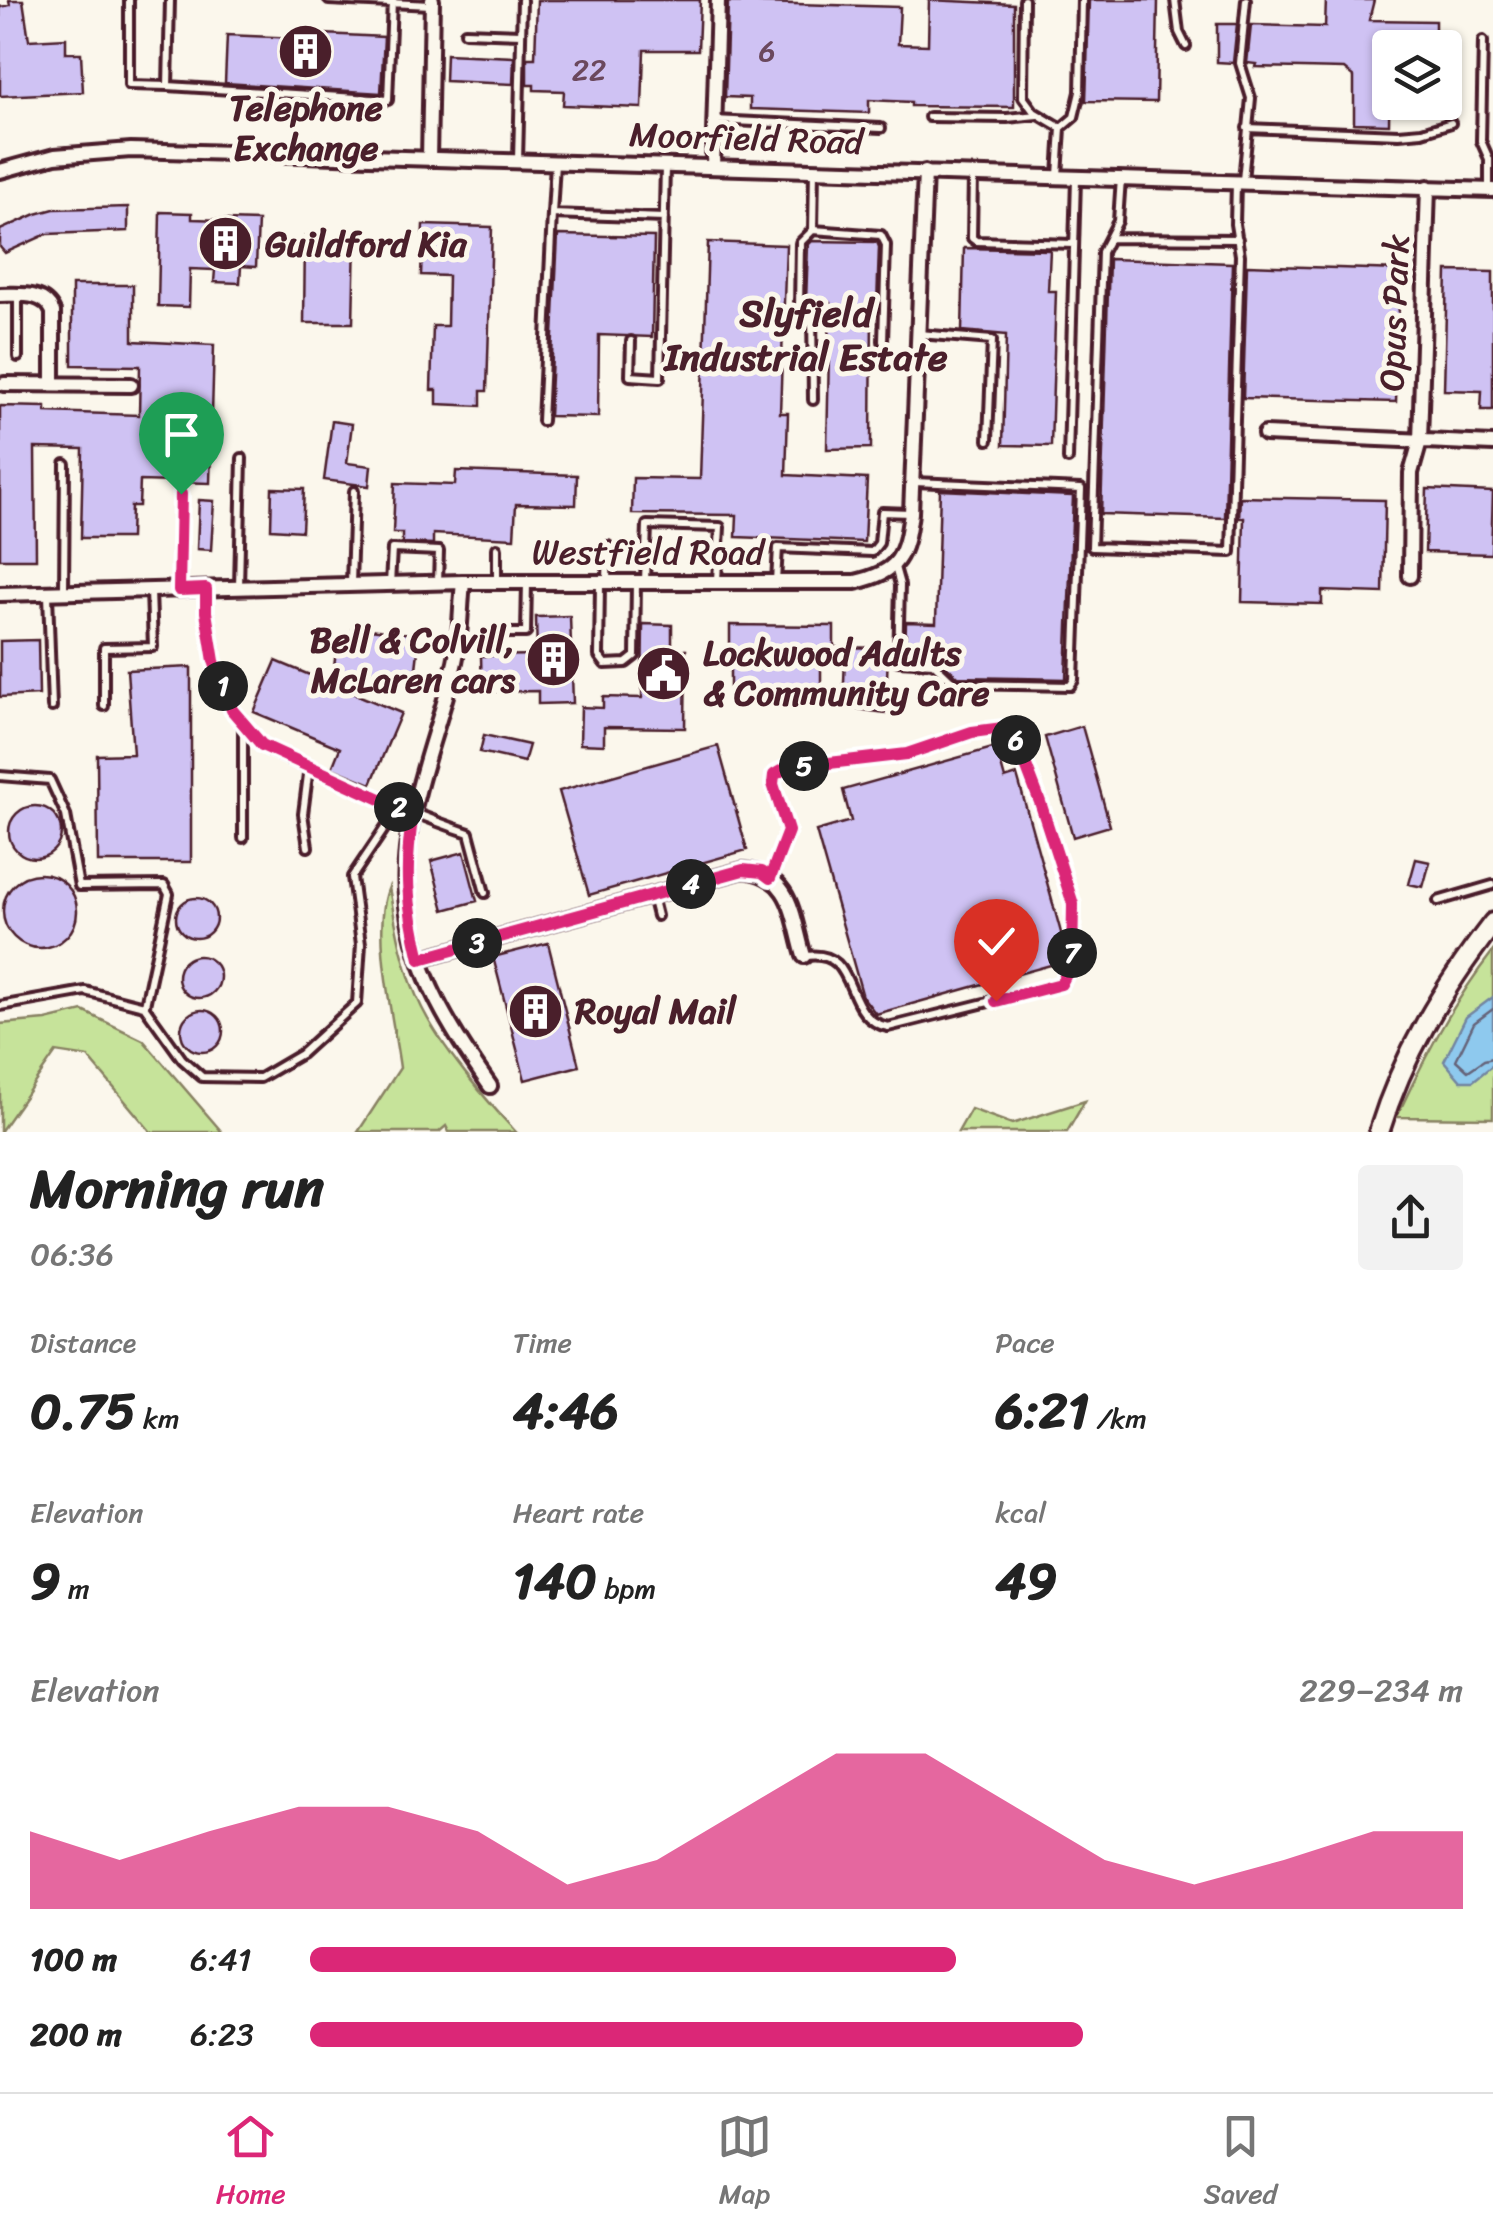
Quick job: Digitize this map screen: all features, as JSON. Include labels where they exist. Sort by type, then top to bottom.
[{"type":"street","points":[[713,166],[718,0]]},
{"type":"street","points":[[430,158],[432,2]]},
{"type":"street","name":"Moorfield Road","points":[[0,170],[55,156],[131,150],[1491,190]]},
{"type":"street","points":[[894,566],[906,546],[914,482],[925,172]]},
{"type":"street","name":"Opus Park","points":[[1410,576],[1411,473],[1420,441],[1428,187]]},
{"type":"street","points":[[0,294],[42,297],[54,312],[53,384]]},
{"type":"street","points":[[4,384],[131,385]]},
{"type":"street","name":"Opus Park","points":[[1265,434],[1493,444]]},
{"type":"street","name":"Westfield Road","points":[[0,594],[463,582],[855,582],[878,577],[894,566]]},
{"type":"street","points":[[463,582],[455,662],[406,851],[407,907],[420,959],[445,1021],[490,1086]]},
{"type":"street","points":[[420,959],[743,870],[762,872],[786,893],[804,956]]},
{"type":"street","points":[[1379,1132],[1396,1082],[1430,1012],[1493,923]]},
{"type":"lane","points":[[129,0],[129,85],[388,100],[392,2]]},
{"type":"lane","points":[[168,86],[170,0]]},
{"type":"lane","points":[[329,0],[432,2]]},
{"type":"lane","points":[[518,161],[522,0]]},
{"type":"lane","points":[[1024,0],[1023,97],[1038,115],[1060,128]]},
{"type":"lane","points":[[1058,177],[1060,128],[1074,116],[1080,92],[1082,0]]},
{"type":"lane","points":[[1174,0],[1186,46]]},
{"type":"lane","points":[[1121,178],[1118,221],[1102,252],[1092,546],[1231,552],[1240,182],[1251,98],[1240,63],[1246,0]]},
{"type":"lane","points":[[465,32],[521,34]]},
{"type":"lane","points":[[1483,40],[1480,141],[1490,159],[1491,190]]},
{"type":"lane","points":[[929,117],[1038,115]]},
{"type":"lane","points":[[714,120],[881,128]]},
{"type":"lane","points":[[1246,128],[1398,134],[1452,123]]},
{"type":"lane","points":[[542,421],[555,162]]},
{"type":"lane","points":[[631,341],[630,376],[660,378],[665,166]]},
{"type":"lane","points":[[813,400],[812,309],[800,308],[800,243],[813,230],[814,169]]},
{"type":"lane","points":[[974,174],[972,238],[976,241],[1074,244]]},
{"type":"lane","points":[[1068,458],[1076,177]]},
{"type":"lane","points":[[552,214],[664,218]]},
{"type":"lane","points":[[813,230],[881,235],[886,245],[883,341]]},
{"type":"lane","points":[[1110,238],[1238,239]]},
{"type":"lane","points":[[18,294],[18,357]]},
{"type":"lane","points":[[919,334],[992,340],[988,440]]},
{"type":"lane","points":[[239,588],[242,458]]},
{"type":"lane","points":[[64,592],[66,464]]},
{"type":"lane","points":[[894,566],[900,585],[898,662],[934,664],[956,684],[1070,686],[1074,680],[1081,489],[914,482]]},
{"type":"lane","points":[[351,585],[354,491]]},
{"type":"lane","points":[[179,590],[181,494]]},
{"type":"lane","points":[[776,582],[778,548],[872,552],[879,543],[882,512],[911,513]]},
{"type":"lane","points":[[608,546],[599,656],[605,664],[626,663],[635,656],[647,525],[720,527],[717,582]]},
{"type":"lane","points":[[497,548],[497,582]]},
{"type":"lane","points":[[390,584],[392,549],[439,551],[438,583]]},
{"type":"lane","points":[[496,634],[526,633],[527,582]]},
{"type":"lane","points":[[206,589],[214,661],[232,710],[262,745],[413,814],[469,833],[485,893]]},
{"type":"lane","points":[[104,706],[104,648],[153,646],[152,590]]},
{"type":"lane","points":[[48,593],[52,707]]},
{"type":"lane","points":[[243,723],[244,838]]},
{"type":"lane","points":[[770,878],[788,831],[773,784],[774,775],[786,768],[907,754],[972,732],[1003,728],[1014,734],[1073,904],[1072,963],[1061,984],[888,1027],[866,1018],[844,971],[830,957],[804,956]]},
{"type":"lane","points":[[308,848],[303,814],[309,766]]},
{"type":"lane","points":[[0,776],[50,780],[66,815],[79,886],[164,886],[169,894],[144,1006]]},
{"type":"lane","points":[[0,1006],[85,991],[144,1006],[182,1059],[202,1077],[260,1078],[301,1054],[357,1003],[361,944],[352,877],[399,808]]},
{"type":"lane","points":[[1438,900],[1493,885]]},
{"type":"lane","points":[[651,895],[657,916]]},
{"type":"green space","points":[[389,887],[405,964],[422,1008],[465,1073],[516,1132],[449,1132],[446,1126],[439,1132],[358,1132],[400,1068],[383,951],[384,905]]},
{"type":"green space","points":[[1493,951],[1493,1118],[1397,1117],[1440,1031]]},
{"type":"green space","points":[[83,1011],[143,1040],[222,1132],[151,1132],[88,1057],[56,1052],[0,1132],[0,1024],[46,1020]]},
{"type":"green space","points":[[1085,1101],[1067,1132],[958,1132],[971,1109],[1012,1124]]},
{"type":"water","points":[[1493,997],[1493,1065],[1473,1081],[1461,1081],[1444,1061],[1466,1017]]},
{"type":"building","points":[[9,0],[23,0],[29,40],[66,38],[66,53],[81,53],[83,92],[0,96],[0,7],[10,5]]},
{"type":"building","points":[[537,0],[700,0],[698,50],[644,50],[642,108],[563,105],[564,91],[534,90],[534,85],[527,85],[527,58],[535,58]]},
{"type":"building","points":[[929,0],[1014,4],[1014,107],[911,106],[911,102],[869,100],[869,113],[750,109],[750,98],[725,97],[728,2],[900,7],[898,44],[928,45]]},
{"type":"building","points":[[1089,0],[1158,0],[1156,102],[1086,101]]},
{"type":"building","points":[[1326,0],[1374,0],[1369,20],[1435,21],[1435,30],[1372,30],[1372,120],[1389,120],[1389,124],[1354,123],[1354,77],[1344,69],[1255,67],[1256,64],[1247,63],[1251,25],[1325,27]]},
{"type":"building","points":[[1217,24],[1237,24],[1233,63],[1217,62]]},
{"type":"building","name":"Telephone Exchange","points":[[323,34],[384,37],[381,93],[225,83],[227,35],[323,39]]},
{"type":"building","points":[[446,54],[514,57],[513,84],[445,81]]},
{"type":"building","points":[[128,207],[128,231],[47,234],[5,253],[0,247],[0,230],[36,214],[54,209]]},
{"type":"building","points":[[160,212],[192,213],[192,219],[258,221],[256,267],[241,266],[240,283],[214,282],[215,270],[190,269],[189,307],[158,306]]},
{"type":"building","points":[[423,225],[492,227],[487,391],[481,391],[481,406],[437,404],[437,390],[431,390],[433,326],[447,326],[448,276],[421,275]]},
{"type":"building","points":[[558,235],[654,237],[652,337],[599,335],[598,417],[549,416]]},
{"type":"building","points":[[305,236],[355,237],[353,323],[304,323]]},
{"type":"building","points":[[812,241],[877,242],[879,247],[877,305],[872,304],[871,448],[827,449],[830,303],[806,302],[808,245]]},
{"type":"building","points":[[708,242],[786,245],[780,413],[788,413],[786,475],[867,479],[864,542],[736,537],[737,515],[632,514],[633,478],[700,479]]},
{"type":"building","points":[[964,248],[1050,250],[1048,291],[1056,291],[1051,446],[1003,445],[1006,335],[962,331]]},
{"type":"building","points":[[1109,259],[1232,263],[1225,518],[1101,514]]},
{"type":"building","points":[[1247,265],[1400,270],[1396,402],[1243,398]]},
{"type":"building","points":[[1447,271],[1493,272],[1493,410],[1481,410],[1482,391],[1444,390]]},
{"type":"building","points":[[72,285],[133,285],[133,341],[214,345],[210,483],[140,481],[139,506],[131,506],[130,538],[81,538],[83,449],[35,448],[36,559],[0,559],[0,406],[46,407],[46,412],[139,415],[140,366],[72,365]]},
{"type":"building","points":[[332,421],[352,424],[347,463],[371,466],[369,486],[324,480]]},
{"type":"building","points":[[456,471],[577,475],[576,505],[516,504],[514,538],[433,534],[433,544],[402,543],[402,533],[393,533],[395,483],[455,485]]},
{"type":"building","points":[[272,488],[304,489],[302,531],[271,529]]},
{"type":"building","points":[[1427,489],[1493,492],[1491,554],[1425,552]]},
{"type":"building","points":[[940,490],[1073,496],[1066,679],[958,677],[938,654],[905,652],[906,622],[936,623]]},
{"type":"building","points":[[1240,497],[1385,500],[1383,593],[1322,591],[1322,604],[1242,602],[1244,518],[1239,518]]},
{"type":"building","points":[[199,500],[214,501],[211,550],[197,549]]},
{"type":"building","points":[[570,616],[573,703],[538,704],[538,691],[482,692],[481,656],[537,655],[536,617]]},
{"type":"building","name":"Lockwood Adults & Community Care","points":[[643,624],[672,625],[672,649],[686,650],[685,728],[604,727],[604,745],[580,744],[581,707],[603,708],[603,697],[642,698]]},
{"type":"building","points":[[730,625],[834,626],[834,647],[888,648],[886,713],[843,707],[845,658],[821,658],[821,689],[730,689]]},
{"type":"building","points":[[353,627],[420,635],[414,685],[333,676],[336,650],[350,652]]},
{"type":"building","points":[[38,640],[39,695],[0,697],[0,641]]},
{"type":"building","points":[[276,661],[401,713],[371,784],[332,768],[340,748],[254,712]]},
{"type":"building","points":[[191,667],[191,862],[98,862],[97,755],[133,754],[127,670]]},
{"type":"building","points":[[1082,726],[1110,826],[1073,837],[1045,737]]},
{"type":"building","points":[[484,735],[529,745],[524,762],[480,752]]},
{"type":"building","points":[[718,746],[747,850],[589,895],[559,791]]},
{"type":"building","points":[[996,747],[1005,779],[1017,775],[1065,947],[1065,961],[876,1014],[863,997],[816,831],[851,821],[843,790]]},
{"type":"building","points":[[35,806],[53,814],[61,832],[53,850],[35,858],[17,850],[9,832],[17,814]]},
{"type":"building","points":[[464,852],[477,901],[444,910],[431,861]]},
{"type":"building","points":[[1416,859],[1430,862],[1423,887],[1409,884]]},
{"type":"building","points":[[40,874],[66,885],[77,911],[66,937],[40,948],[14,937],[3,911],[14,885]]},
{"type":"building","points":[[196,898],[210,904],[216,918],[210,932],[196,938],[182,932],[176,918],[182,904]]},
{"type":"building","name":"Royal Mail","points":[[548,943],[579,1066],[525,1080],[493,957]]},
{"type":"building","points":[[199,956],[214,962],[220,977],[214,992],[199,998],[184,992],[178,977],[184,962]]},
{"type":"building","points":[[202,1010],[217,1016],[223,1031],[217,1046],[202,1052],[187,1046],[181,1031],[187,1016]]},
{"type":"place","name":"Telephone Exchange","points":[[306,52]]},
{"type":"place","name":"Guildford Kia","points":[[226,244]]},
{"type":"place","name":"Bell & Colvill, McLaren cars","points":[[554,660]]},
{"type":"place","name":"Lockwood Adults & Community Care","points":[[664,673]]},
{"type":"place","name":"Royal Mail","points":[[536,1011]]},
{"type":"district","name":"Slyfield Industrial Estate","points":[[806,335]]},
{"type":"route","points":[[181,494],[179,590],[206,589],[214,661],[232,710],[262,745],[413,814],[406,851],[407,907],[420,959],[743,870],[762,872],[770,878],[788,831],[773,784],[774,775],[786,768],[907,754],[972,732],[1003,728],[1014,734],[1073,904],[1072,963],[1061,984],[996,1001]]}]
